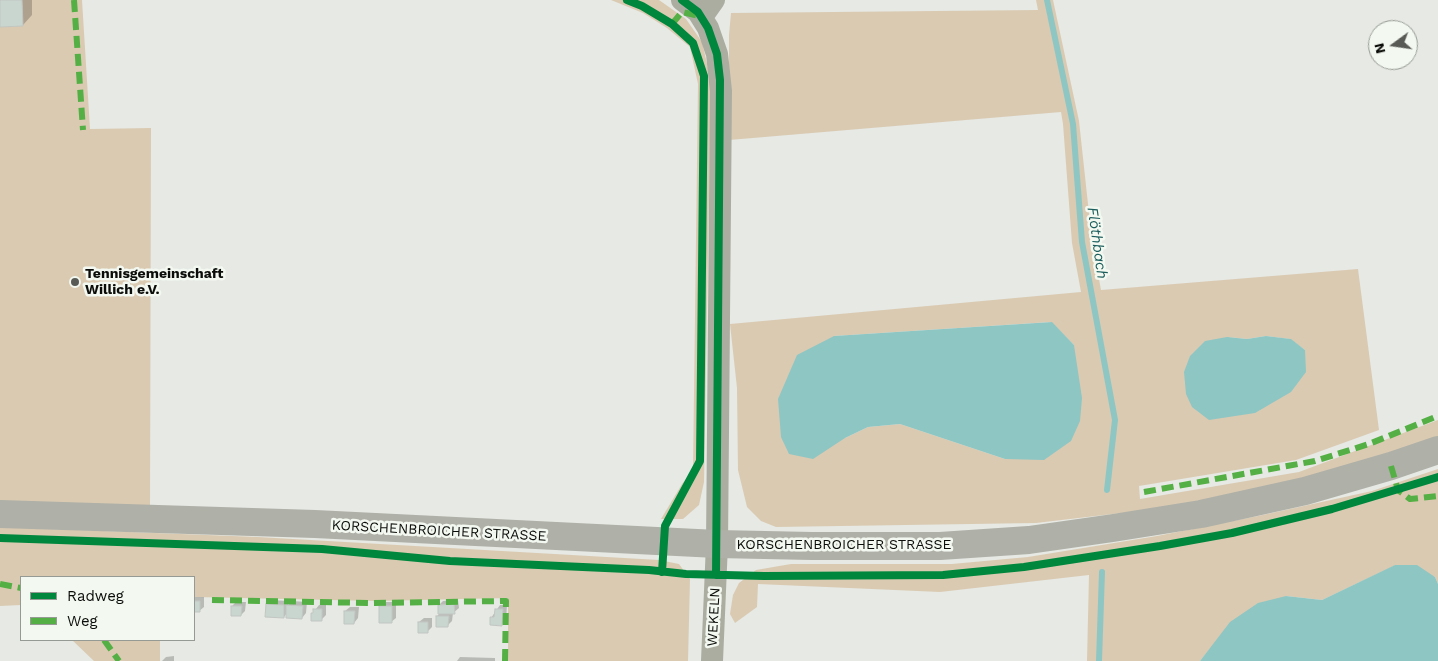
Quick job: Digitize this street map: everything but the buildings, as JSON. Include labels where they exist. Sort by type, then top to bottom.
[{"type":"main road","name":"KORSCHENBROICHER STRASSE","points":[[0,514],[316,524],[717,544],[940,546],[1029,540],[1172,519],[1252,504],[1348,479],[1438,450]]},
{"type":"street","points":[[682,0],[708,8]]},
{"type":"street","name":"WEKELN","points":[[708,8],[717,54],[721,91],[717,544],[712,661]]},
{"type":"shaded area","name":"Tennisgemeinschaft Willich e.V.","points":[[0,0],[82,0],[90,129],[151,128],[150,506],[0,501]]},
{"type":"shaded area","points":[[611,0],[659,0],[686,19],[702,42],[711,81],[704,482],[699,505],[683,519],[661,519],[682,484],[693,470],[698,84],[690,47],[667,28],[643,13]]},
{"type":"shaded area","points":[[1036,0],[1053,0],[1079,121],[1092,241],[1101,290],[1358,269],[1379,430],[1296,460],[1139,486],[1140,499],[1299,472],[1438,420],[1438,441],[1299,485],[1147,510],[1036,523],[776,527],[761,521],[747,507],[738,470],[737,388],[730,324],[1081,292],[1072,243],[1061,112],[729,140],[729,35],[731,13],[1038,10]],"holes":[[[1051,322],[1074,345],[1005,459],[900,424],[868,427],[845,438],[834,336]],[[1266,336],[1290,339],[1305,350],[1227,337],[1247,339]]]},
{"type":"shaded area","points":[[1438,469],[1438,584],[1435,577],[1396,565],[1322,600],[1286,596],[1209,650],[1200,661],[1087,661],[1089,575],[940,592],[758,584],[757,607],[735,623],[730,614],[733,595],[739,583],[756,570],[791,564],[952,564],[1028,557],[1157,536],[1258,516],[1372,491]]},
{"type":"shaded area","points":[[0,527],[258,537],[659,560],[679,564],[690,579],[688,661],[508,661],[508,598],[376,601],[195,597],[195,576],[20,576],[20,605],[0,606]]},
{"type":"shaded area","points":[[73,641],[160,641],[160,661],[94,661]]},
{"type":"water","points":[[1052,322],[1074,345],[1082,398],[1080,421],[1071,441],[1044,460],[1005,459],[900,424],[868,427],[845,438],[813,459],[789,454],[781,437],[778,399],[797,355],[834,336]]},
{"type":"water","points":[[1266,336],[1291,339],[1305,350],[1306,372],[1291,392],[1255,413],[1209,420],[1192,407],[1186,394],[1184,372],[1190,356],[1205,341],[1227,337],[1247,339]]},
{"type":"water","points":[[1395,565],[1417,565],[1435,577],[1438,584],[1438,661],[1200,661],[1230,622],[1258,603],[1286,596],[1322,600]]},
{"type":"waterway","name":"Flöthbach","points":[[1047,0],[1073,124],[1082,242],[1115,420],[1107,490]]},
{"type":"waterway","name":"Flöthbach","points":[[1099,661],[1102,572]]},
{"type":"marked path","points":[[74,0],[83,130]]},
{"type":"marked path","points":[[672,24],[682,12],[699,16]]},
{"type":"marked path","points":[[1144,492],[1315,461],[1369,444],[1438,416]]},
{"type":"marked path","points":[[1391,466],[1398,490],[1410,499],[1438,496]]},
{"type":"marked path","points":[[0,584],[20,588]]},
{"type":"marked path","points":[[212,600],[371,603],[506,601],[505,661]]},
{"type":"marked path","points":[[105,641],[119,661]]},
{"type":"cycle path","points":[[627,0],[642,6],[672,24],[693,43],[704,76],[700,461],[665,526],[662,572]]},
{"type":"cycle path","points":[[682,0],[698,12],[708,28],[717,54],[720,80],[716,575]]},
{"type":"cycle path","points":[[0,538],[322,549],[450,561],[649,570],[686,574],[764,576],[943,575],[1024,567],[1232,533],[1332,509],[1438,477]]},
{"type":"place","name":"Tennisgemeinschaft Willich e.V.","points":[[75,282]]}]
